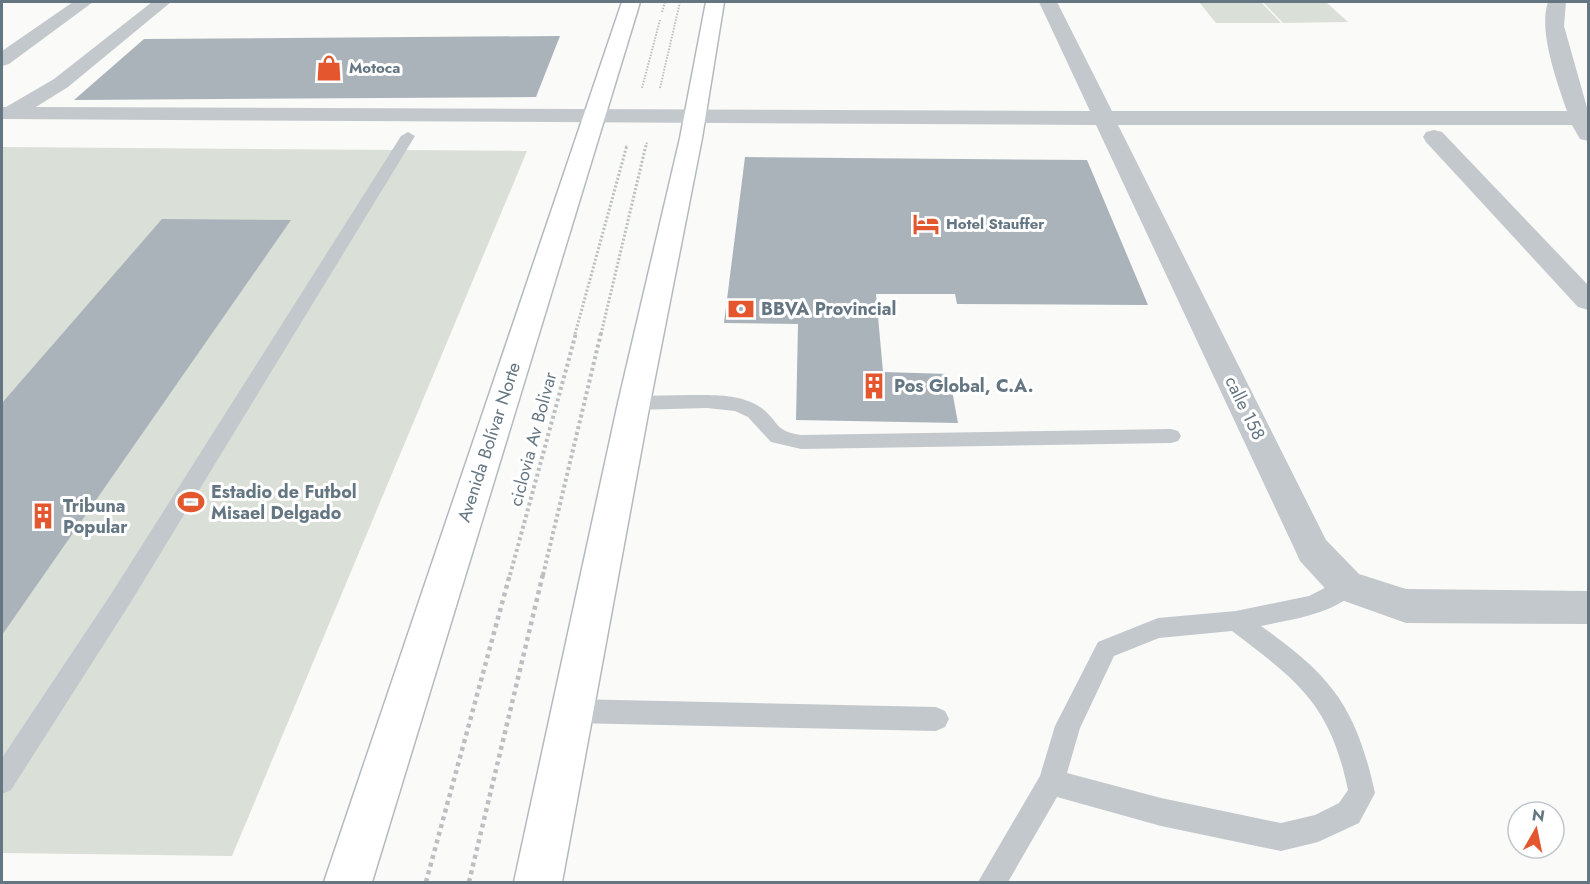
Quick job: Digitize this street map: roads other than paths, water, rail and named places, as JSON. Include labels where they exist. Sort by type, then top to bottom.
[{"type":"main road","name":"Avenida Bolívar Norte","points":[[348,882],[632,2]]},
{"type":"main road","points":[[538,882],[692,128],[715,2]]},
{"type":"street","points":[[2,60],[84,2]]},
{"type":"street","points":[[3,119],[61,83],[162,2]]},
{"type":"street","name":"calle 158","points":[[1048,2],[1111,128],[1313,550],[1346,586],[1406,606],[1588,609]]},
{"type":"street","points":[[1557,2],[1554,15],[1586,127]]},
{"type":"street","points":[[3,119],[692,128],[1111,128],[1391,137],[1434,137],[1586,127]]},
{"type":"street","points":[[3,119],[408,136],[590,127]]},
{"type":"street","points":[[1111,128],[1372,119],[1586,127]]},
{"type":"street","points":[[1372,119],[1391,137]]},
{"type":"street","points":[[1434,137],[1588,301]]},
{"type":"lane","points":[[2,781],[121,598],[408,136]]},
{"type":"lane","points":[[634,403],[729,403],[758,414],[771,436],[784,441],[1171,436]]},
{"type":"lane","points":[[992,882],[1051,782],[1068,726],[1106,649],[1158,628],[1236,621],[1314,605],[1346,586]]},
{"type":"lane","points":[[1051,782],[1161,812],[1281,837],[1318,828],[1349,813],[1362,793],[1355,758],[1343,727],[1314,683],[1236,621]]},
{"type":"lane","points":[[572,711],[936,719]]},
{"type":"place","name":"Motoca","points":[[329,68]]},
{"type":"place","name":"Hotel Stauffer","points":[[926,224]]},
{"type":"place","name":"BBVA Provincial","points":[[741,309]]},
{"type":"place","name":"Pos Global, C.A.","points":[[874,386]]},
{"type":"place","name":"Estadio de Futbol Misael Delgado","points":[[191,502]]},
{"type":"place","name":"Tribuna Popular","points":[[43,516]]}]
